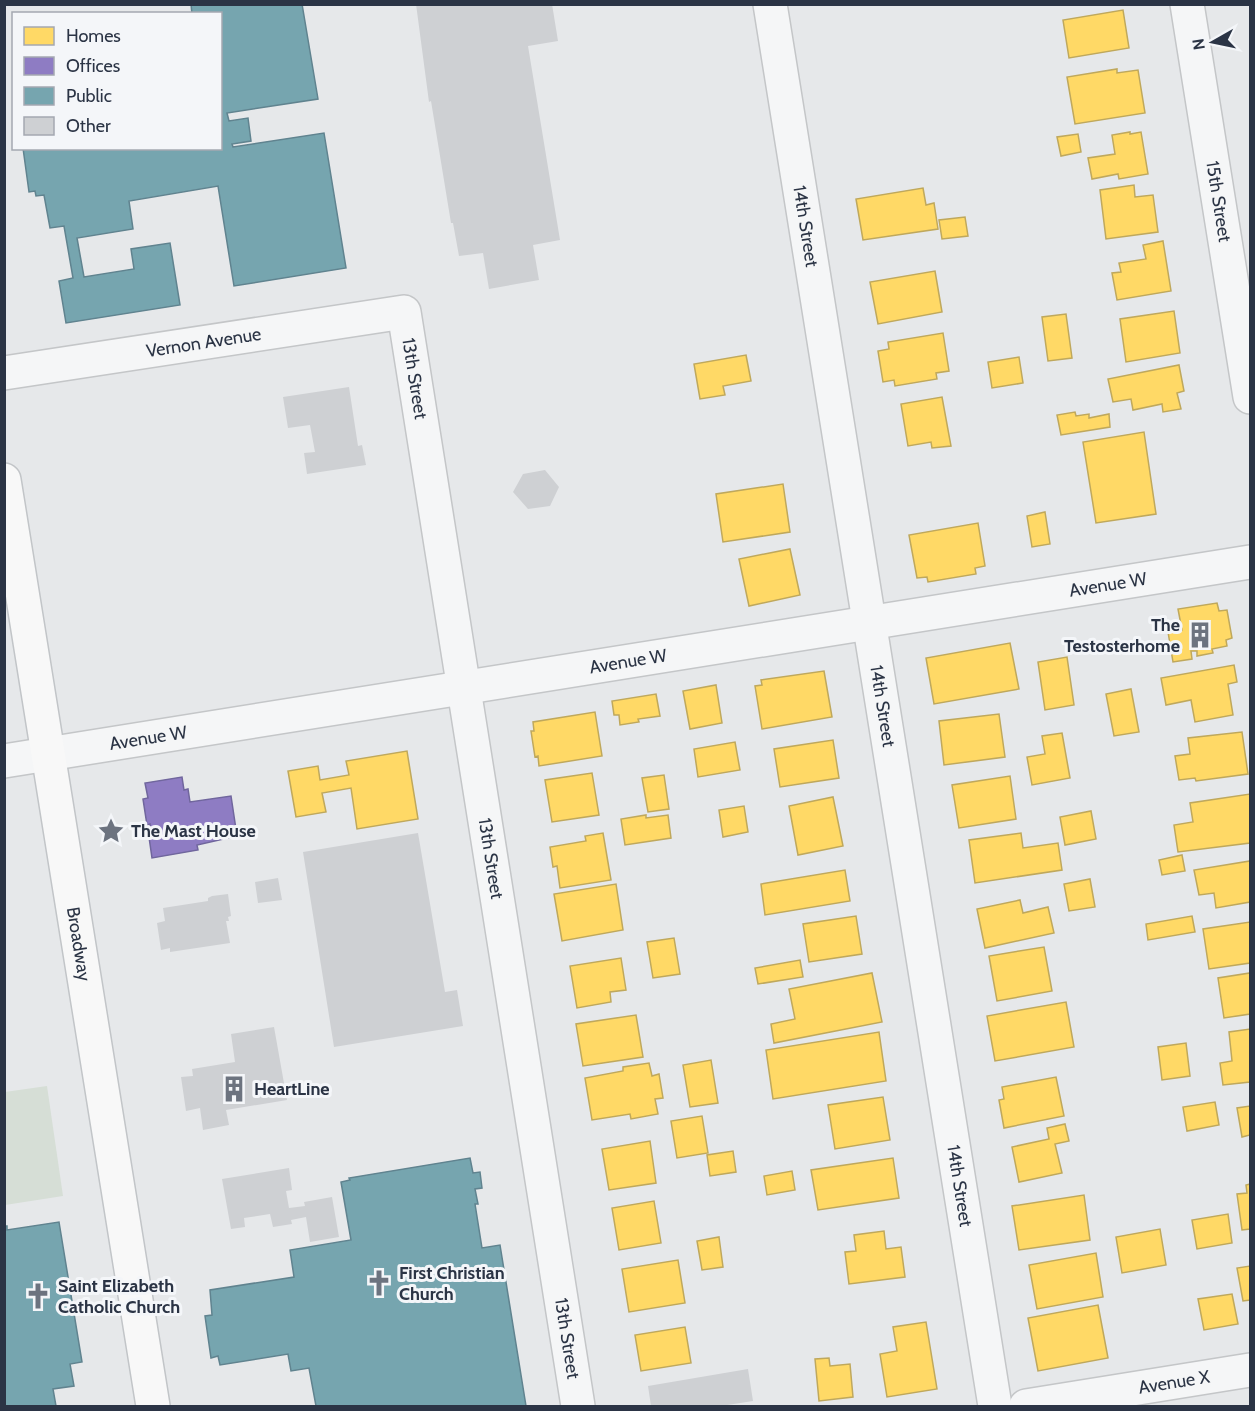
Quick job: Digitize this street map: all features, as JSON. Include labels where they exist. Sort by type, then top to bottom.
[{"type":"main road","name":"Broadway","points":[[4,480],[153,1407]]},
{"type":"street","name":"14th Street","points":[[770,4],[995,1407]]},
{"type":"street","name":"15th Street","points":[[1187,4],[1251,397]]},
{"type":"street","name":"Vernon Avenue","points":[[4,373],[404,312]]},
{"type":"street","name":"13th Street","points":[[404,312],[578,1407]]},
{"type":"street","name":"Avenue W","points":[[4,761],[1251,562]]},
{"type":"street","name":"Avenue X","points":[[1026,1407],[1251,1370]]},
{"type":"shaded area","points":[[47,1086],[63,1196],[5,1205],[5,1092]]},
{"type":"building: Homes","points":[[1123,10],[1129,48],[1069,58],[1063,20]]},
{"type":"building: Homes","points":[[1117,69],[1117,73],[1138,70],[1145,113],[1075,124],[1067,77]]},
{"type":"building: Homes","points":[[1130,132],[1130,134],[1141,132],[1148,174],[1119,179],[1118,174],[1092,179],[1088,158],[1115,154],[1112,135]]},
{"type":"building: Homes","points":[[1078,134],[1081,152],[1061,156],[1057,137]]},
{"type":"building: Homes","points":[[1134,185],[1135,197],[1153,195],[1158,232],[1106,239],[1100,190]]},
{"type":"building: Homes","points":[[923,188],[926,205],[934,203],[938,229],[863,240],[856,199]]},
{"type":"building: Homes","points":[[965,217],[968,236],[942,239],[939,220]]},
{"type":"building: Homes","points":[[1163,241],[1171,291],[1117,300],[1112,273],[1121,272],[1119,263],[1146,259],[1143,245]]},
{"type":"building: Homes","points":[[935,271],[942,312],[878,324],[870,282]]},
{"type":"building: Homes","points":[[1174,311],[1180,353],[1126,362],[1120,319]]},
{"type":"building: Homes","points":[[1066,314],[1072,358],[1048,361],[1042,317]]},
{"type":"building: Homes","points":[[943,333],[949,371],[936,373],[937,379],[895,386],[894,380],[883,382],[878,351],[889,349],[888,342]]},
{"type":"building: Homes","points":[[746,355],[751,381],[723,386],[725,395],[700,399],[694,364]]},
{"type":"building: Homes","points":[[1019,357],[1023,383],[992,388],[988,362]]},
{"type":"building: Homes","points":[[1179,365],[1184,391],[1177,393],[1181,409],[1163,412],[1162,404],[1133,410],[1131,399],[1113,402],[1108,379]]},
{"type":"building: Homes","points":[[942,397],[951,446],[932,448],[931,442],[908,446],[901,404]]},
{"type":"building: Homes","points":[[1075,412],[1076,416],[1089,414],[1089,418],[1109,414],[1110,427],[1061,435],[1057,415]]},
{"type":"building: Homes","points":[[1144,432],[1156,514],[1096,523],[1083,442]]},
{"type":"building: Homes","points":[[783,484],[790,532],[723,542],[716,494]]},
{"type":"building: Homes","points":[[1045,512],[1050,544],[1032,547],[1027,516]]},
{"type":"building: Homes","points":[[978,523],[985,566],[975,568],[976,574],[928,582],[927,577],[917,578],[909,535]]},
{"type":"building: Homes","points":[[790,549],[800,595],[749,606],[739,559]]},
{"type":"building: Homes","name":"The Testosterhome","points":[[1217,603],[1219,611],[1227,610],[1232,638],[1226,640],[1227,646],[1212,649],[1213,653],[1197,656],[1197,651],[1191,651],[1192,659],[1173,662],[1168,632],[1182,630],[1178,609]]},
{"type":"building: Homes","points":[[1010,643],[1019,689],[934,704],[926,658]]},
{"type":"building: Homes","points":[[1067,657],[1074,705],[1045,710],[1038,662]]},
{"type":"building: Homes","points":[[1234,665],[1237,682],[1228,684],[1233,715],[1195,722],[1191,700],[1166,705],[1161,678]]},
{"type":"building: Homes","points":[[824,671],[832,717],[762,729],[755,686],[762,685],[761,680]]},
{"type":"building: Homes","points":[[716,685],[722,723],[690,729],[683,691]]},
{"type":"building: Homes","points":[[1131,689],[1139,732],[1114,736],[1106,694]]},
{"type":"building: Homes","points":[[656,694],[660,716],[638,719],[639,722],[620,725],[619,715],[614,715],[612,701]]},
{"type":"building: Homes","points":[[595,712],[602,756],[539,766],[538,756],[535,757],[531,731],[534,731],[533,722]]},
{"type":"building: Homes","points":[[999,714],[1005,757],[944,765],[939,721]]},
{"type":"building: Homes","points":[[1242,732],[1248,774],[1196,781],[1195,778],[1179,780],[1175,756],[1190,754],[1188,738]]},
{"type":"building: Homes","points":[[1062,733],[1070,778],[1032,785],[1027,757],[1045,754],[1042,736]]},
{"type":"building: Homes","points":[[833,740],[839,778],[780,787],[774,749]]},
{"type":"building: Homes","points":[[735,742],[740,770],[698,777],[694,749]]},
{"type":"building: Homes","points":[[407,751],[418,819],[357,829],[351,788],[322,793],[326,812],[296,817],[288,771],[318,766],[320,780],[349,775],[346,761]]},
{"type":"building: Homes","points":[[592,773],[599,815],[552,822],[545,780]]},
{"type":"building: Homes","points":[[664,775],[669,809],[648,812],[642,778]]},
{"type":"building: Homes","points":[[1010,776],[1016,819],[959,828],[952,785]]},
{"type":"building: Homes","points":[[1250,794],[1250,843],[1178,852],[1174,825],[1193,822],[1190,803]]},
{"type":"building: Homes","points":[[833,797],[843,846],[798,855],[789,806]]},
{"type":"building: Homes","points":[[744,806],[748,832],[723,837],[719,810]]},
{"type":"building: Homes","points":[[1091,811],[1096,839],[1065,845],[1060,817]]},
{"type":"building: Homes","points":[[646,815],[646,818],[668,815],[671,838],[625,845],[621,819]]},
{"type":"building: Homes","points":[[603,833],[611,880],[560,888],[557,866],[553,867],[550,847],[586,841],[585,836]]},
{"type":"building: Homes","points":[[1021,833],[1023,848],[1058,843],[1062,870],[975,883],[969,840]]},
{"type":"building: Homes","points":[[1182,855],[1185,871],[1162,875],[1159,860]]},
{"type":"building: Homes","points":[[1250,861],[1250,902],[1216,908],[1214,893],[1199,895],[1194,870]]},
{"type":"building: Homes","points":[[845,870],[850,901],[765,915],[761,884]]},
{"type":"building: Homes","points":[[1090,879],[1095,907],[1069,911],[1064,884]]},
{"type":"building: Homes","points":[[616,884],[623,930],[562,941],[554,894]]},
{"type":"building: Homes","points":[[1020,900],[1023,913],[1048,907],[1054,933],[985,948],[977,909]]},
{"type":"building: Homes","points":[[856,916],[862,954],[809,962],[803,924]]},
{"type":"building: Homes","points":[[1192,916],[1195,932],[1148,940],[1146,924]]},
{"type":"building: Homes","points":[[1250,922],[1250,963],[1209,969],[1203,929]]},
{"type":"building: Homes","points":[[674,938],[680,974],[653,978],[647,942]]},
{"type":"building: Homes","points":[[1044,947],[1052,991],[997,1001],[989,956]]},
{"type":"building: Homes","points":[[621,958],[626,990],[610,992],[611,1002],[577,1008],[570,966]]},
{"type":"building: Homes","points":[[800,960],[803,977],[758,984],[755,968]]},
{"type":"building: Homes","points":[[872,973],[882,1022],[774,1043],[771,1024],[795,1019],[789,989]]},
{"type":"building: Homes","points":[[1250,973],[1250,1014],[1224,1018],[1218,978]]},
{"type":"building: Homes","points":[[1066,1002],[1074,1047],[995,1061],[987,1016]]},
{"type":"building: Homes","points":[[636,1015],[643,1057],[583,1066],[576,1024]]},
{"type":"building: Homes","points":[[1250,1029],[1250,1082],[1223,1085],[1220,1063],[1232,1061],[1229,1032]]},
{"type":"building: Homes","points":[[879,1032],[886,1081],[773,1099],[766,1050]]},
{"type":"building: Homes","points":[[1186,1043],[1190,1076],[1162,1080],[1158,1047]]},
{"type":"building: Homes","points":[[711,1060],[718,1103],[690,1107],[683,1065]]},
{"type":"building: Homes","points":[[649,1063],[652,1076],[659,1074],[663,1098],[655,1099],[658,1114],[631,1119],[630,1114],[592,1120],[585,1078],[623,1071],[623,1067]]},
{"type":"building: Homes","points":[[1056,1077],[1064,1116],[1004,1128],[999,1100],[1004,1099],[1002,1087]]},
{"type":"building: Homes","points":[[883,1097],[890,1140],[835,1149],[828,1105]]},
{"type":"building: Homes","points":[[1215,1102],[1219,1125],[1187,1131],[1183,1107]]},
{"type":"building: Homes","points":[[1250,1106],[1250,1135],[1242,1137],[1237,1108]]},
{"type":"building: Homes","points":[[702,1116],[708,1153],[677,1158],[671,1121]]},
{"type":"building: Homes","points":[[1065,1124],[1069,1141],[1055,1144],[1062,1173],[1019,1182],[1012,1147],[1049,1139],[1047,1128]]},
{"type":"building: Homes","points":[[650,1141],[656,1183],[609,1190],[602,1149]]},
{"type":"building: Homes","points":[[733,1151],[736,1172],[710,1176],[707,1155]]},
{"type":"building: Homes","points":[[893,1158],[899,1198],[818,1210],[811,1170]]},
{"type":"building: Homes","points":[[792,1171],[795,1190],[767,1195],[764,1176]]},
{"type":"building: Homes","points":[[1250,1184],[1250,1229],[1242,1230],[1237,1194],[1247,1193],[1246,1185]]},
{"type":"building: Homes","points":[[1084,1195],[1090,1240],[1019,1250],[1012,1206]]},
{"type":"building: Homes","points":[[654,1201],[661,1243],[619,1250],[612,1208]]},
{"type":"building: Homes","points":[[1228,1214],[1232,1243],[1197,1249],[1192,1220]]},
{"type":"building: Homes","points":[[1160,1229],[1166,1265],[1122,1273],[1116,1237]]},
{"type":"building: Homes","points":[[884,1231],[886,1249],[901,1247],[905,1277],[849,1284],[845,1252],[856,1251],[854,1235]]},
{"type":"building: Homes","points":[[719,1237],[723,1267],[702,1270],[697,1241]]},
{"type":"building: Homes","points":[[1096,1253],[1103,1297],[1037,1309],[1029,1265]]},
{"type":"building: Homes","points":[[678,1260],[685,1303],[629,1312],[622,1269]]},
{"type":"building: Homes","points":[[1250,1266],[1250,1300],[1243,1301],[1237,1268]]},
{"type":"building: Homes","points":[[1232,1294],[1238,1324],[1204,1330],[1198,1299]]},
{"type":"building: Homes","points":[[1098,1305],[1108,1358],[1038,1371],[1028,1318]]},
{"type":"building: Homes","points":[[926,1322],[937,1389],[887,1397],[880,1354],[897,1351],[893,1327]]},
{"type":"building: Homes","points":[[685,1327],[691,1363],[641,1371],[635,1335]]},
{"type":"building: Homes","points":[[829,1358],[830,1366],[850,1364],[853,1397],[819,1401],[815,1359]]},
{"type":"building: Offices","points":[[182,777],[184,790],[188,789],[190,802],[231,796],[237,836],[197,845],[198,850],[152,858],[149,837],[152,837],[150,824],[147,825],[143,799],[148,798],[145,783]]},
{"type":"building: Public","points":[[191,4],[302,4],[318,99],[227,113],[229,121],[248,118],[251,141],[232,144],[233,147],[324,133],[346,268],[234,286],[218,186],[129,201],[133,229],[77,238],[84,277],[134,269],[131,249],[170,243],[180,305],[66,323],[59,281],[73,278],[64,226],[50,228],[44,195],[36,196],[35,191],[29,192],[23,150],[222,150],[222,12],[192,12]]},
{"type":"building: Public","name":"First Christian Church","points":[[470,1158],[473,1173],[480,1172],[482,1188],[475,1189],[478,1204],[475,1204],[482,1248],[500,1245],[526,1406],[316,1406],[309,1368],[291,1371],[288,1354],[220,1365],[218,1356],[211,1358],[205,1316],[212,1315],[210,1290],[294,1277],[290,1250],[351,1240],[341,1182],[350,1180],[349,1178]]},
{"type":"building: Public","name":"Saint Elizabeth Catholic Church","points":[[59,1222],[82,1362],[70,1364],[74,1386],[53,1389],[56,1406],[4,1406],[4,1226],[7,1226],[7,1230]]},
{"type":"building: Other","points":[[416,4],[552,4],[558,41],[528,46],[560,240],[533,245],[539,280],[489,289],[483,253],[459,256],[453,223],[451,223],[431,101],[429,102]]},
{"type":"building: Other","points":[[349,387],[358,446],[362,445],[366,465],[307,474],[304,453],[315,452],[310,425],[288,428],[283,397]]},
{"type":"building: Other","points":[[545,470],[559,487],[550,506],[528,509],[513,492],[523,474]]},
{"type":"building: Other","points":[[418,833],[445,992],[457,990],[463,1026],[334,1047],[303,852]]},
{"type":"building: Other","points":[[278,878],[282,900],[258,903],[255,882]]},
{"type":"building: Other","points":[[228,894],[231,916],[228,917],[229,921],[226,921],[230,943],[170,952],[170,948],[161,950],[157,923],[165,921],[163,908],[208,901],[208,898],[212,896]]},
{"type":"building: Other","name":"HeartLine","points":[[274,1027],[287,1100],[226,1110],[229,1125],[203,1130],[200,1108],[186,1111],[181,1077],[193,1076],[192,1069],[235,1062],[231,1034]]},
{"type":"building: Other","points":[[289,1168],[292,1190],[286,1191],[289,1208],[305,1206],[304,1202],[332,1197],[339,1237],[310,1242],[306,1217],[291,1220],[292,1224],[273,1227],[270,1214],[244,1218],[245,1227],[231,1229],[222,1179]]},
{"type":"building: Other","points":[[748,1369],[753,1401],[721,1406],[651,1406],[648,1386]]},
{"type":"place","name":"The Testosterhome","points":[[1200,635]]},
{"type":"place","name":"The Mast House","points":[[111,831]]},
{"type":"place","name":"HeartLine","points":[[234,1089]]},
{"type":"place","name":"First Christian Church","points":[[379,1283]]},
{"type":"place","name":"Saint Elizabeth Catholic Church","points":[[38,1296]]}]
